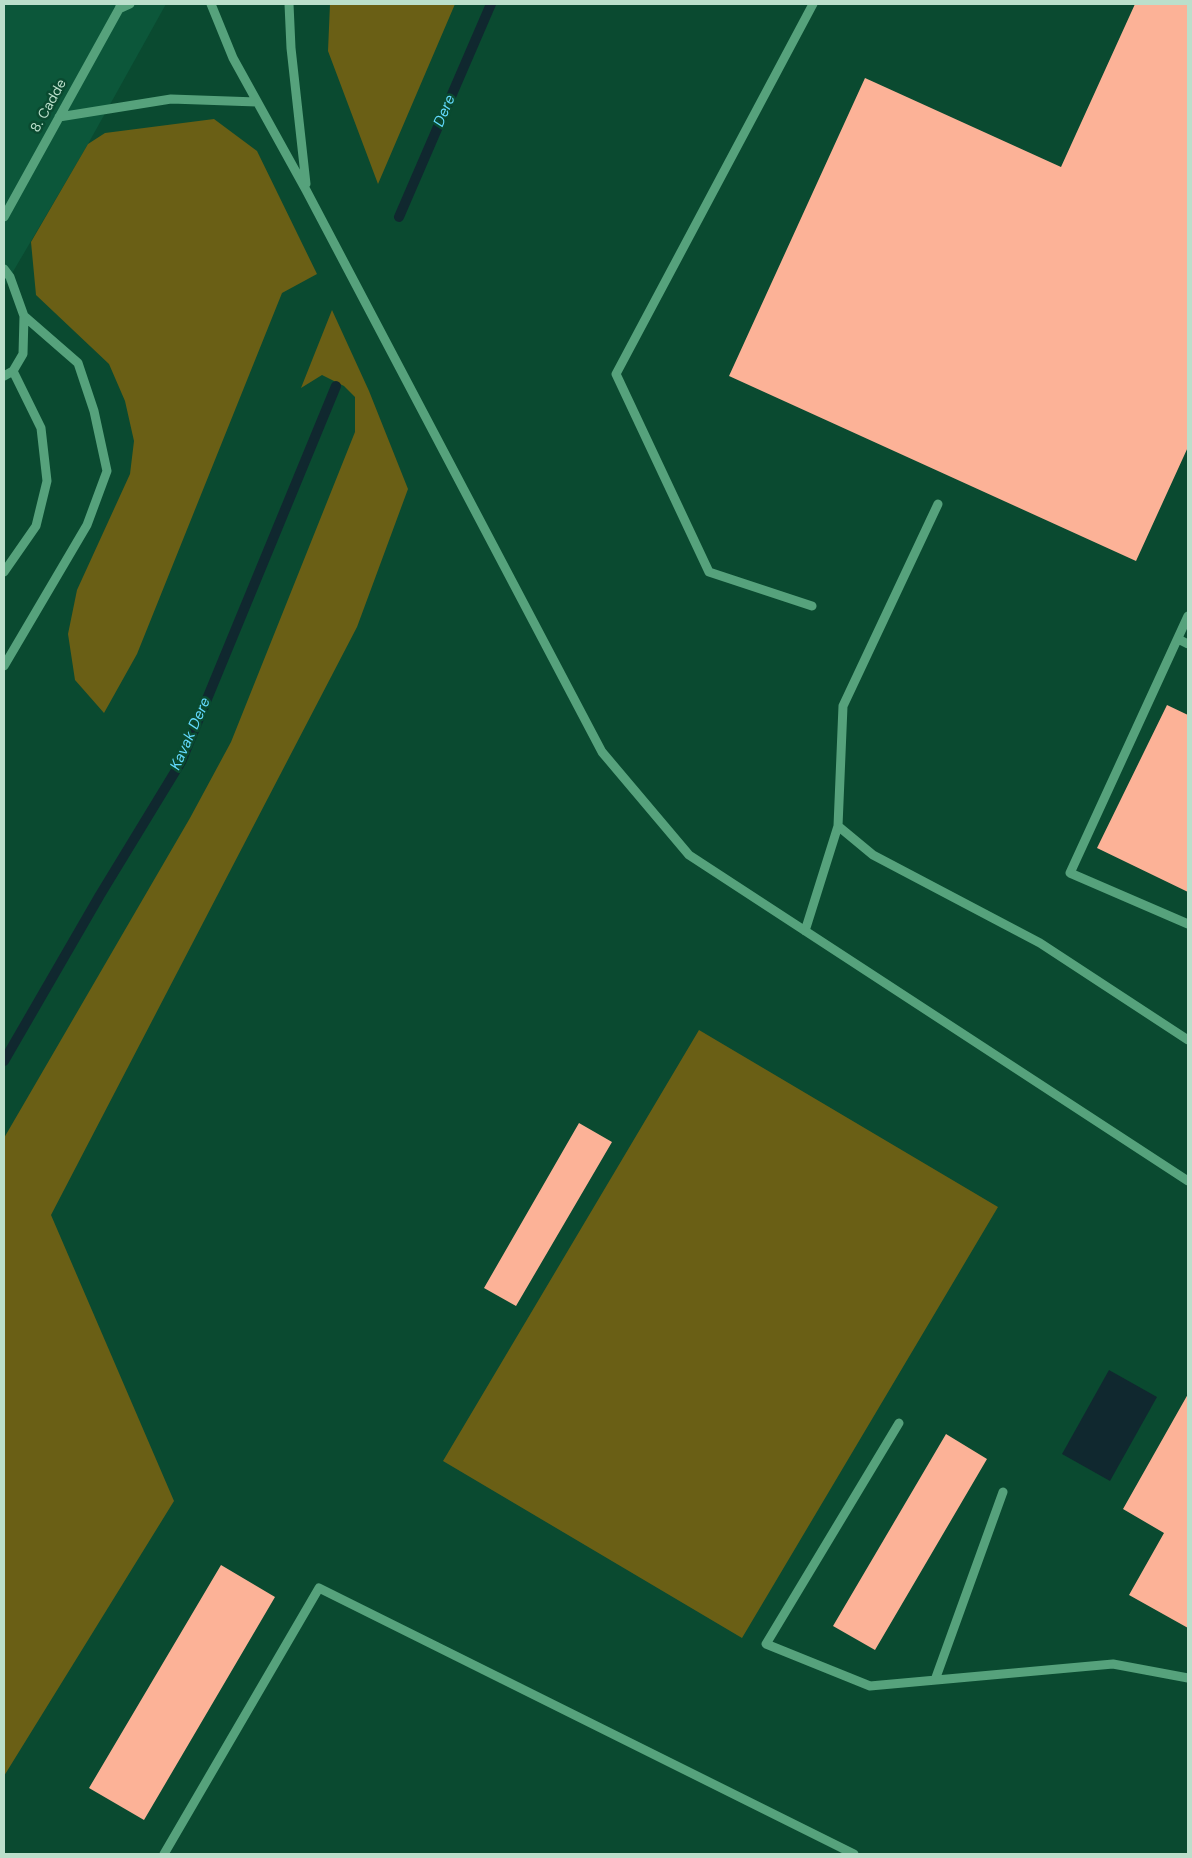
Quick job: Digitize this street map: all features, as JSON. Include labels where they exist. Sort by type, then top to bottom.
[{"type":"street","points":[[120,6],[130,4]]},
{"type":"street","points":[[211,4],[233,58],[306,190],[602,752],[689,855],[1188,1181]]},
{"type":"street","points":[[289,4],[291,48],[306,190]]},
{"type":"street","points":[[812,606],[709,572],[616,374],[813,4]]},
{"type":"street","name":"8. Cadde","points":[[4,217],[120,6]]},
{"type":"street","points":[[59,117],[171,99],[257,102]]},
{"type":"street","points":[[4,269],[10,277],[24,316],[23,354],[13,371],[4,376]]},
{"type":"street","points":[[4,666],[87,524],[107,471],[94,411],[78,363],[24,316]]},
{"type":"street","points":[[4,572],[36,526],[47,480],[41,428],[13,371]]},
{"type":"street","points":[[805,931],[838,826],[843,706],[938,504]]},
{"type":"street","points":[[1188,616],[1070,873],[1188,924]]},
{"type":"street","points":[[1178,639],[1188,644]]},
{"type":"street","points":[[838,826],[874,855],[1040,943],[1188,1040]]},
{"type":"street","points":[[899,1423],[766,1644],[870,1686],[1113,1664],[1188,1678]]},
{"type":"street","points":[[934,1680],[1004,1492]]},
{"type":"street","points":[[164,1854],[319,1588],[854,1854]]},
{"type":"shaded area","points":[[4,4],[166,4],[88,144],[4,287]]},
{"type":"shaded area","points":[[330,4],[455,4],[378,184],[328,51]]},
{"type":"shaded area","points":[[214,119],[257,151],[317,274],[282,293],[137,654],[104,713],[75,680],[68,634],[77,590],[130,474],[134,441],[125,401],[109,364],[36,295],[31,242],[88,144],[105,133]]},
{"type":"shaded area","points":[[332,310],[369,391],[408,489],[357,627],[51,1215],[174,1501],[4,1776],[4,1138],[190,818],[231,742],[355,432],[355,397],[344,386],[322,375],[301,388]]},
{"type":"shaded area","points":[[699,1030],[998,1207],[742,1638],[443,1461]]},
{"type":"water","points":[[1109,1370],[1157,1397],[1110,1481],[1062,1454]]},
{"type":"building","points":[[1135,4],[1188,4],[1188,447],[1136,561],[729,376],[865,78],[1061,167]]},
{"type":"building","points":[[1167,705],[1188,715],[1188,892],[1097,848]]},
{"type":"building","points":[[579,1123],[612,1142],[516,1306],[484,1288]]},
{"type":"building","points":[[1188,1394],[1188,1628],[1129,1595],[1164,1533],[1123,1509]]},
{"type":"building","points":[[946,1434],[987,1459],[875,1650],[833,1626]]},
{"type":"building","points":[[221,1565],[275,1597],[144,1820],[89,1788]]},
{"type":"waterway","name":"Dere","points":[[399,217],[491,4]]},
{"type":"waterway","name":"Kavak Dere","points":[[4,1061],[100,895],[181,762],[336,386]]}]
